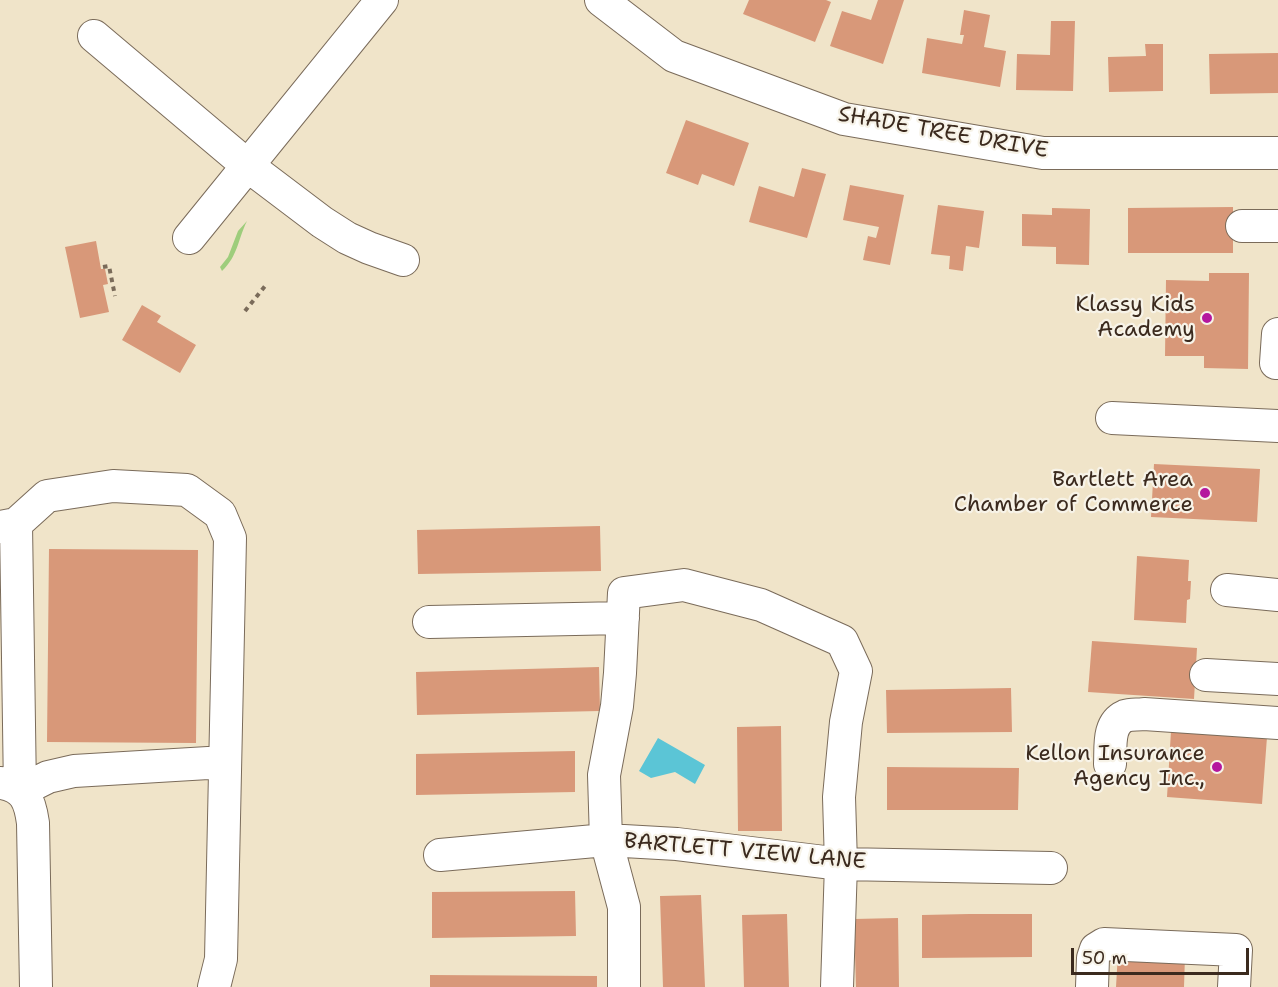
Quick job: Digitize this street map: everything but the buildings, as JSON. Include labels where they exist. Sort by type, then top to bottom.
[{"type":"street","points":[[189,238],[382,0]]},
{"type":"street","name":"SHADE TREE DRIVE","points":[[601,0],[675,56],[844,119],[1043,153],[1278,153]]},
{"type":"street","points":[[94,36],[248,166],[322,222],[347,238],[404,260]]},
{"type":"street","points":[[1242,226],[1278,226]]},
{"type":"street","points":[[1278,334],[1276,363],[1278,363]]},
{"type":"street","points":[[1113,418],[1278,426]]},
{"type":"street","points":[[36,987],[33,823],[29,803],[10,787],[8,526],[47,496],[113,486],[187,490],[220,514],[230,538],[221,959],[214,987]]},
{"type":"street","points":[[429,622],[623,606],[684,585],[761,605],[842,641],[856,671],[846,722],[839,797],[841,864],[837,987]]},
{"type":"street","points":[[1227,590],[1278,595]]},
{"type":"street","points":[[623,606],[617,706],[604,775],[606,840],[624,907],[624,987]]},
{"type":"street","points":[[1206,675],[1278,679]]},
{"type":"street","points":[[1110,765],[1112,729],[1115,722],[1126,715],[1144,714],[1278,723]]},
{"type":"street","points":[[10,787],[74,771],[225,762]]},
{"type":"street","name":"BARTLETT VIEW LANE","points":[[440,855],[606,840],[678,844],[841,864],[1051,868]]},
{"type":"street","points":[[1092,987],[1093,958],[1096,949],[1104,944],[1236,950],[1234,987]]},
{"type":"path","points":[[103,267],[109,266],[115,296]]},
{"type":"path","points":[[245,311],[265,286]]},
{"type":"green space","points":[[247,221],[235,253],[222,271],[220,267],[228,257],[238,231]]},
{"type":"water","points":[[658,738],[705,765],[695,784],[675,772],[651,778],[639,771]]},
{"type":"place","name":"Klassy Kids Academy","points":[[1207,318]]},
{"type":"place","name":"Bartlett Area Chamber of Commerce","points":[[1205,493]]},
{"type":"place","name":"Kellon Insurance Agency Inc.,","points":[[1217,767]]}]
